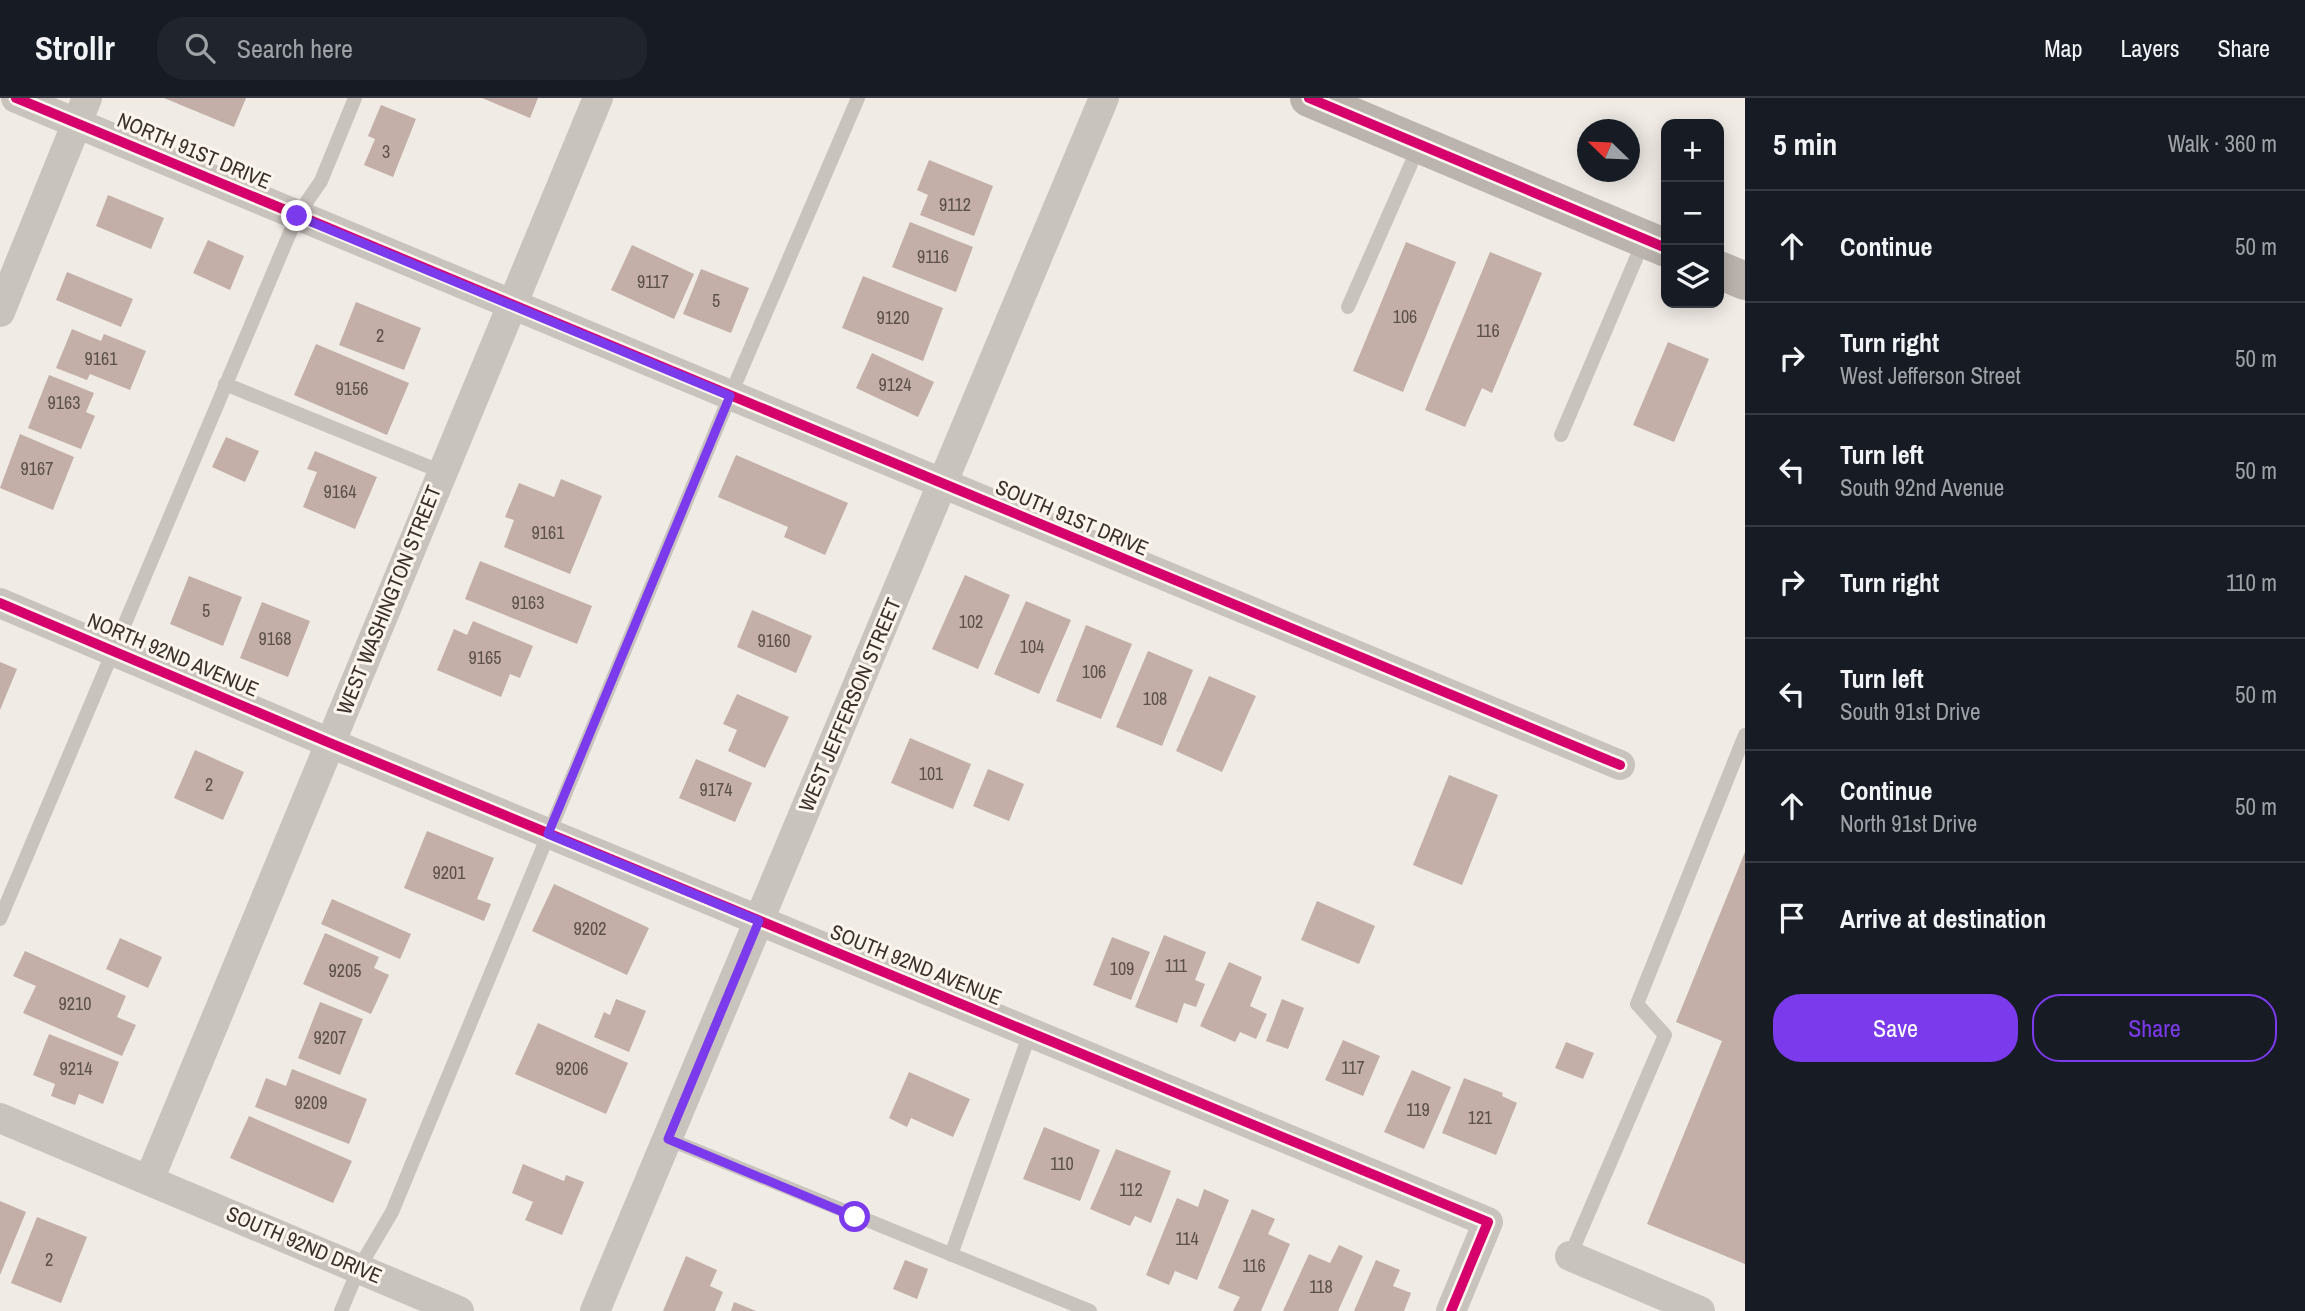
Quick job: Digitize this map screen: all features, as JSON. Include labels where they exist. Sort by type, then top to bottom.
[{"type":"main road","points":[[1309,98],[1655,243]]},
{"type":"main road","points":[[1724,272],[1745,281]]},
{"type":"street","name":"NORTH 91ST DRIVE","points":[[16,98],[82,111],[297,216],[511,305]]},
{"type":"street","name":"WEST WASHINGTON STREET","points":[[149,1180],[598,98]]},
{"type":"street","name":"WEST JEFFERSON STREET","points":[[595,1311],[1104,98]]},
{"type":"street","points":[[0,312],[82,111]]},
{"type":"street","name":"SOUTH 91ST DRIVE","points":[[511,305],[1620,765]]},
{"type":"street","name":"NORTH 92ND AVENUE","points":[[0,603],[330,743]]},
{"type":"street","name":"SOUTH 92ND AVENUE","points":[[330,743],[1488,1222],[1451,1311]]},
{"type":"street","name":"SOUTH 92ND DRIVE","points":[[0,1118],[459,1311]]},
{"type":"street","points":[[1570,1256],[1684,1308]]},
{"type":"lane","points":[[0,919],[297,216],[321,181],[355,98]]},
{"type":"lane","points":[[341,1311],[359,1268],[391,1212],[730,396],[858,98]]},
{"type":"lane","points":[[1348,307],[1420,144]]},
{"type":"lane","points":[[1562,435],[1655,243]]},
{"type":"lane","points":[[225,384],[442,472]]},
{"type":"lane","points":[[1570,1256],[1665,1035],[1637,1004],[1745,735]]},
{"type":"lane","points":[[951,1255],[1030,1033]]},
{"type":"lane","points":[[668,1139],[1090,1311]]},
{"type":"building","points":[[164,98],[246,98],[234,127]]},
{"type":"building","points":[[482,98],[538,98],[530,118]]},
{"type":"building","points":[[381,105],[416,119],[393,177],[364,165],[375,139],[368,136]]},
{"type":"building","points":[[929,160],[993,186],[974,236],[920,215],[928,195],[917,190]]},
{"type":"building","points":[[108,195],[164,218],[151,249],[96,226]]},
{"type":"building","points":[[910,222],[973,247],[956,292],[892,267]]},
{"type":"building","points":[[208,240],[244,256],[230,290],[193,273]]},
{"type":"building","points":[[1406,242],[1456,262],[1403,392],[1353,371]]},
{"type":"building","points":[[632,245],[694,274],[674,319],[611,290]]},
{"type":"building","points":[[1490,252],[1542,273],[1492,393],[1482,388],[1465,427],[1425,410]]},
{"type":"building","points":[[701,269],[749,288],[731,333],[683,314]]},
{"type":"building","points":[[67,272],[133,299],[121,327],[56,300]]},
{"type":"building","points":[[863,276],[943,308],[923,361],[842,328]]},
{"type":"building","points":[[356,302],[421,328],[404,370],[339,345]]},
{"type":"building","points":[[72,329],[101,341],[104,334],[146,351],[130,390],[90,374],[87,380],[56,368]]},
{"type":"building","points":[[1668,342],[1709,359],[1674,442],[1633,425]]},
{"type":"building","points":[[316,344],[409,383],[387,435],[294,395]]},
{"type":"building","points":[[872,353],[934,382],[918,417],[856,388]]},
{"type":"building","points":[[49,375],[94,393],[86,412],[95,416],[81,449],[28,428]]},
{"type":"building","points":[[20,434],[74,457],[53,510],[0,488]]},
{"type":"building","points":[[226,437],[259,451],[245,482],[212,467]]},
{"type":"building","points":[[315,451],[377,477],[355,529],[303,507],[317,472],[307,469]]},
{"type":"building","points":[[736,455],[848,503],[825,555],[784,537],[788,527],[718,497]]},
{"type":"building","points":[[561,479],[602,496],[570,574],[504,547],[514,520],[505,517],[519,483],[554,497]]},
{"type":"building","points":[[480,561],[592,606],[577,644],[465,599]]},
{"type":"building","points":[[965,575],[1010,595],[978,669],[932,649]]},
{"type":"building","points":[[189,576],[242,597],[223,646],[170,624]]},
{"type":"building","points":[[1026,601],[1071,620],[1039,694],[994,674]]},
{"type":"building","points":[[262,602],[310,621],[288,677],[240,658]]},
{"type":"building","points":[[752,610],[812,636],[796,673],[737,647]]},
{"type":"building","points":[[473,621],[533,646],[520,678],[510,674],[501,697],[437,670],[454,629],[467,635]]},
{"type":"building","points":[[1086,625],[1132,644],[1101,719],[1056,701]]},
{"type":"building","points":[[1148,651],[1193,670],[1162,746],[1116,727]]},
{"type":"building","points":[[0,662],[17,669],[0,710]]},
{"type":"building","points":[[1209,676],[1256,696],[1222,772],[1176,751]]},
{"type":"building","points":[[737,694],[789,717],[765,768],[728,751],[737,730],[723,724]]},
{"type":"building","points":[[910,738],[971,764],[953,809],[891,783]]},
{"type":"building","points":[[195,750],[244,772],[223,820],[174,798]]},
{"type":"building","points":[[696,759],[752,783],[735,822],[679,798]]},
{"type":"building","points":[[988,769],[1024,784],[1009,821],[973,806]]},
{"type":"building","points":[[1449,775],[1498,795],[1462,885],[1413,865]]},
{"type":"building","points":[[427,831],[494,858],[477,899],[491,904],[484,921],[404,888]]},
{"type":"building","points":[[1745,852],[1745,1264],[1647,1224],[1722,1041],[1676,1022]]},
{"type":"building","points":[[554,884],[649,928],[627,975],[532,931]]},
{"type":"building","points":[[332,899],[411,934],[400,959],[321,924]]},
{"type":"building","points":[[1317,901],[1375,926],[1359,964],[1301,940]]},
{"type":"building","points":[[325,933],[379,957],[374,968],[389,975],[371,1014],[303,984]]},
{"type":"building","points":[[1164,935],[1206,952],[1195,980],[1205,984],[1196,1007],[1184,1003],[1177,1023],[1135,1007]]},
{"type":"building","points":[[1112,937],[1150,952],[1131,1000],[1093,985]]},
{"type":"building","points":[[120,938],[162,957],[148,988],[106,969]]},
{"type":"building","points":[[25,951],[126,996],[117,1017],[136,1025],[122,1056],[23,1013],[36,986],[13,976]]},
{"type":"building","points":[[1229,962],[1262,977],[1250,1006],[1267,1014],[1256,1039],[1240,1032],[1235,1042],[1200,1026]]},
{"type":"building","points":[[616,999],[646,1011],[629,1052],[594,1037],[604,1012],[610,1015]]},
{"type":"building","points":[[1282,999],[1304,1008],[1288,1049],[1266,1041]]},
{"type":"building","points":[[320,1002],[363,1019],[340,1075],[298,1058]]},
{"type":"building","points":[[538,1023],[628,1063],[606,1114],[515,1074]]},
{"type":"building","points":[[49,1034],[119,1062],[103,1104],[79,1094],[75,1105],[51,1096],[55,1084],[33,1075]]},
{"type":"building","points":[[1343,1040],[1380,1056],[1363,1096],[1325,1080]]},
{"type":"building","points":[[1566,1042],[1594,1053],[1583,1079],[1555,1068]]},
{"type":"building","points":[[292,1069],[367,1099],[349,1144],[255,1107],[266,1078],[286,1086]]},
{"type":"building","points":[[1412,1070],[1451,1087],[1424,1149],[1384,1132]]},
{"type":"building","points":[[909,1072],[970,1099],[953,1137],[911,1118],[907,1127],[889,1118]]},
{"type":"building","points":[[1464,1078],[1503,1093],[1502,1096],[1517,1103],[1496,1155],[1442,1133]]},
{"type":"building","points":[[249,1116],[352,1161],[333,1203],[230,1158]]},
{"type":"building","points":[[1044,1127],[1100,1150],[1080,1201],[1023,1179]]},
{"type":"building","points":[[1116,1149],[1171,1171],[1151,1223],[1135,1216],[1130,1226],[1090,1209]]},
{"type":"building","points":[[523,1164],[564,1181],[566,1175],[584,1182],[562,1235],[525,1220],[533,1202],[512,1193]]},
{"type":"building","points":[[1204,1189],[1229,1200],[1197,1280],[1175,1271],[1169,1285],[1146,1275],[1177,1198],[1198,1207]]},
{"type":"building","points":[[0,1201],[26,1212],[0,1275]]},
{"type":"building","points":[[1252,1209],[1275,1219],[1268,1234],[1290,1244],[1261,1311],[1233,1311],[1240,1297],[1218,1288]]},
{"type":"building","points":[[37,1217],[87,1237],[61,1303],[11,1283]]},
{"type":"building","points":[[1339,1245],[1363,1256],[1338,1311],[1283,1311],[1309,1254],[1330,1263]]},
{"type":"building","points":[[686,1256],[717,1270],[710,1286],[723,1292],[715,1311],[663,1311]]},
{"type":"building","points":[[905,1260],[928,1269],[917,1299],[893,1289]]},
{"type":"building","points":[[1376,1260],[1400,1270],[1393,1286],[1411,1293],[1404,1311],[1354,1311]]},
{"type":"building","points":[[734,1302],[756,1311],[731,1311]]},
{"type":"cycle path","points":[[16,98],[1620,765]]},
{"type":"cycle path","points":[[1309,98],[1661,246]]},
{"type":"cycle path","points":[[0,603],[330,743],[1488,1222],[1451,1311]]},
{"type":"route","points":[[297,216],[730,396],[548,834],[759,921],[668,1139],[855,1217]]}]
